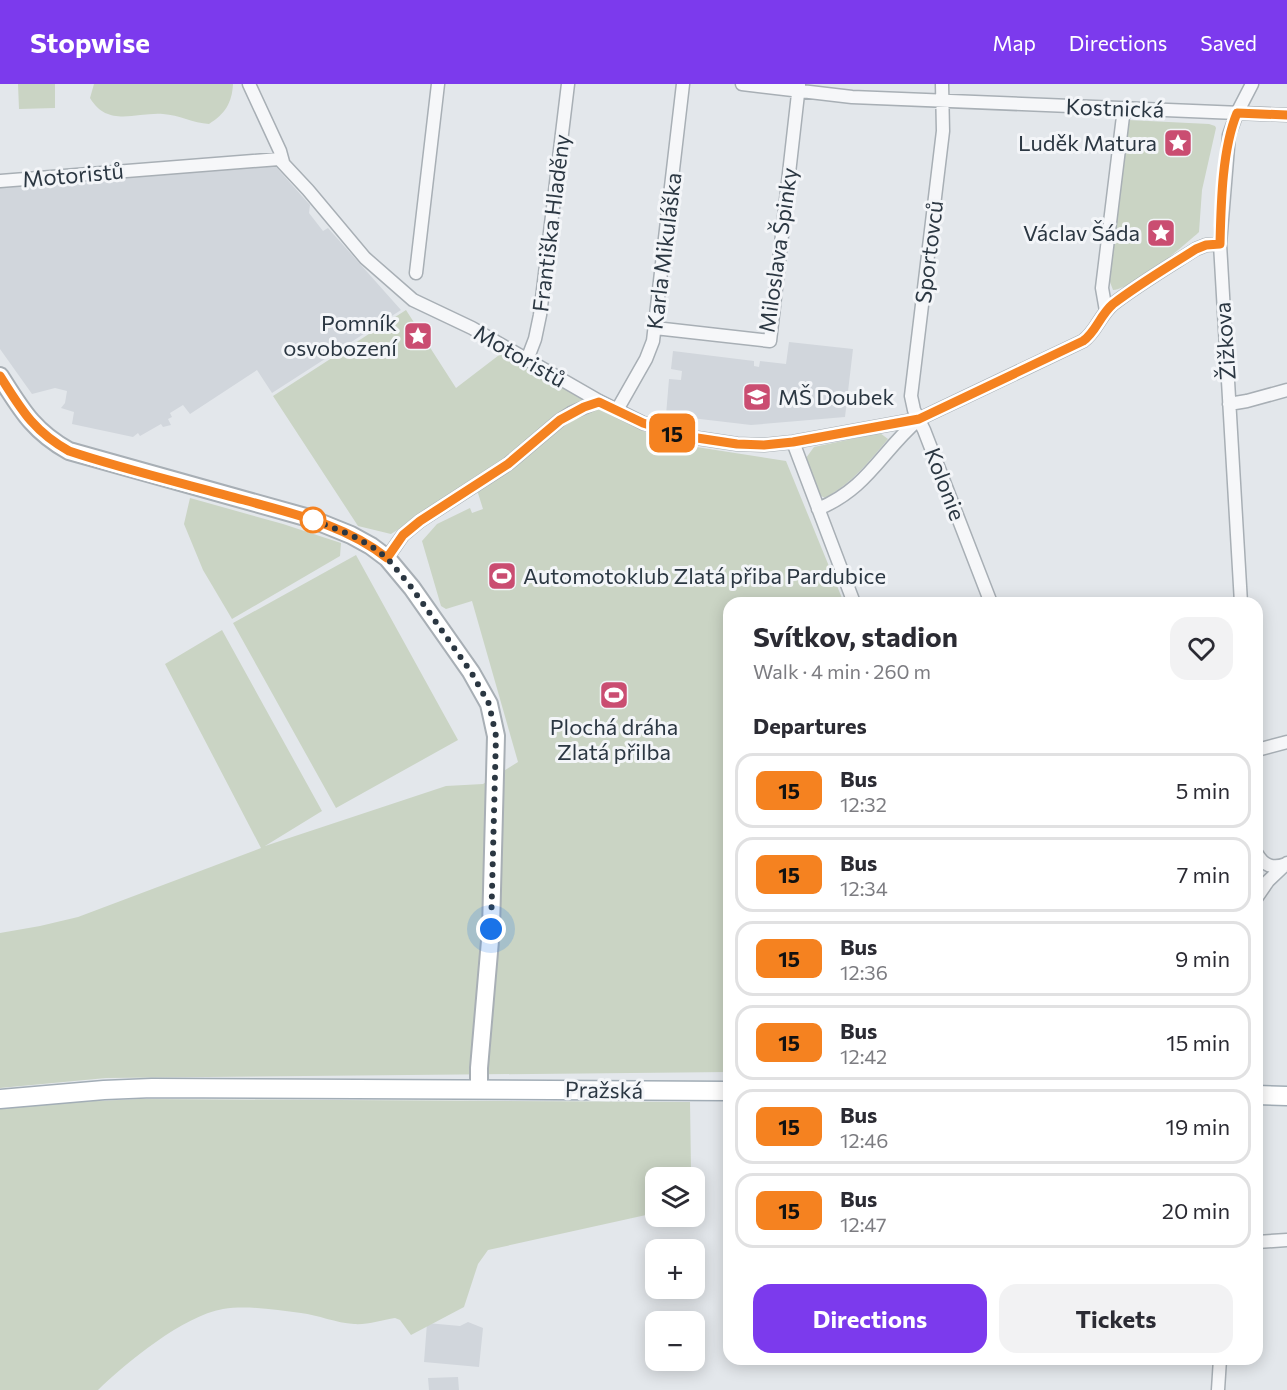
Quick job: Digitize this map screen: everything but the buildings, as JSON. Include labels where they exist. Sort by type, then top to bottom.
[{"type":"main road","name":"Pražská","points":[[0,1100],[104,1090],[152,1089],[723,1091]]},
{"type":"main road","points":[[1263,1095],[1287,1096]]},
{"type":"street","points":[[249,84],[283,162]]},
{"type":"street","points":[[416,273],[438,84]]},
{"type":"street","name":"Františka Hladěny","points":[[527,360],[535,339],[540,315],[568,84]]},
{"type":"street","name":"Karla Mikuláška","points":[[617,410],[650,349],[655,328],[684,84]]},
{"type":"street","name":"Kostnická","points":[[742,84],[799,87],[852,97],[1287,115]]},
{"type":"street","name":"Sportovců","points":[[919,419],[911,396],[944,130],[942,84]]},
{"type":"street","name":"Žižkova","points":[[1241,597],[1220,244],[1231,127],[1252,84]]},
{"type":"street","name":"Miloslava Špinky","points":[[655,328],[770,341],[799,87]]},
{"type":"street","points":[[1106,311],[1102,288],[1124,108]]},
{"type":"street","name":"Motoristů","points":[[0,181],[274,158],[283,162],[365,258],[413,300],[472,328],[599,402],[643,423],[684,436],[737,444],[764,445],[793,442],[919,419],[1083,341],[1092,333],[1106,311],[1196,249],[1206,245],[1220,244]]},
{"type":"street","points":[[0,376],[36,428],[50,441],[69,451],[309,518],[371,546],[387,558],[412,588],[471,672],[489,704],[494,720],[496,753],[491,929],[479,1089]]},
{"type":"street","points":[[1229,404],[1287,390]]},
{"type":"street","points":[[387,558],[403,535],[420,521],[508,464],[560,420],[599,402]]},
{"type":"street","name":"Kolonie","points":[[818,509],[841,498],[856,487],[902,434],[919,419],[989,597]]},
{"type":"street","points":[[793,442],[852,597]]},
{"type":"street","points":[[1263,748],[1287,742]]},
{"type":"street","points":[[1263,862],[1270,866],[1287,863]]},
{"type":"street","points":[[1263,888],[1287,863]]},
{"type":"street","points":[[1263,1242],[1287,1240]]},
{"type":"street","points":[[1218,1390],[1220,1365]]},
{"type":"shaded area","points":[[272,165],[310,205],[309,213],[323,231],[328,228],[401,310],[272,393],[257,370],[190,414],[183,405],[170,413],[172,417],[168,419],[171,425],[163,427],[161,424],[140,436],[138,433],[133,437],[72,424],[74,412],[61,408],[65,403],[67,391],[55,388],[32,394],[0,349],[0,184]]},
{"type":"shaded area","name":"MŠ Doubek","points":[[789,342],[853,349],[845,417],[751,425],[666,415],[669,379],[681,380],[682,371],[671,369],[673,351],[754,361],[754,366],[759,367],[760,361],[786,364]]},
{"type":"shaded area","points":[[468,1322],[483,1328],[479,1367],[424,1362],[427,1323],[460,1326]]},
{"type":"shaded area","points":[[458,1377],[459,1390],[429,1390],[428,1378]]},
{"type":"green space","points":[[18,84],[55,84],[55,108],[19,109]]},
{"type":"green space","points":[[94,84],[233,84],[227,107],[209,124],[163,114],[114,116],[105,113],[90,98]]},
{"type":"green space","points":[[1128,120],[1209,124],[1216,128],[1202,190],[1199,232],[1145,275],[1122,288],[1113,290],[1107,274]]},
{"type":"green space","points":[[406,310],[456,388],[503,352],[645,432],[677,444],[786,461],[842,597],[723,597],[723,1072],[106,1078],[0,1088],[0,933],[78,917],[261,848],[165,664],[222,630],[322,811],[265,846],[446,786],[483,784],[518,762],[472,601],[446,609],[441,606],[422,541],[437,524],[470,508],[472,513],[483,509],[477,490],[504,463],[391,534],[358,526],[273,396]]},
{"type":"green space","points":[[880,433],[888,439],[867,464],[835,492],[825,498],[821,496],[806,458],[814,447]]},
{"type":"green space","points":[[190,498],[341,543],[340,556],[232,619],[203,570],[184,524]]},
{"type":"green space","points":[[356,555],[458,740],[336,808],[233,623]]},
{"type":"green space","points":[[140,1099],[690,1102],[691,1167],[645,1167],[645,1215],[488,1250],[478,1264],[464,1307],[411,1335],[400,1320],[395,1318],[354,1324],[272,1309],[223,1309],[207,1313],[174,1330],[140,1354],[98,1390],[0,1390],[0,1109],[52,1103]]},
{"type":"bus line","name":"15","points":[[0,376],[36,428],[50,441],[69,451],[309,518],[351,535],[387,558],[403,535],[420,521],[508,464],[560,420],[599,402],[643,423],[684,436],[737,444],[764,445],[793,442],[919,419],[1083,341],[1113,305],[1196,249],[1206,245],[1220,244],[1229,135],[1237,113],[1287,115]]},
{"type":"place","name":"Luděk Matura","points":[[1178,143]]},
{"type":"place","name":"Václav Šáda","points":[[1161,233]]},
{"type":"place","name":"Pomník osvobození","points":[[418,336]]},
{"type":"place","name":"MŠ Doubek","points":[[757,397]]},
{"type":"place","name":"Automotoklub Zlatá přiba Pardubice","points":[[502,576]]},
{"type":"place","name":"Plochá dráha Zlatá přilba","points":[[614,695]]},
{"type":"route","points":[[313,520],[309,518],[351,535],[387,558],[412,588],[471,672],[489,704],[496,736],[491,929]]}]
